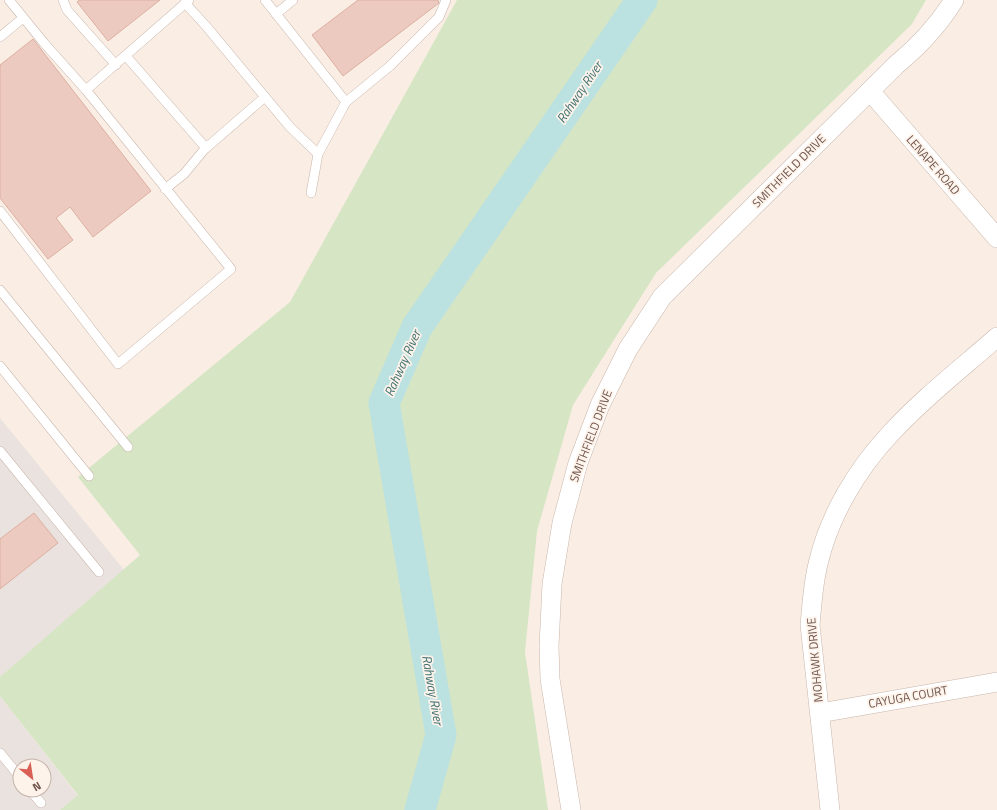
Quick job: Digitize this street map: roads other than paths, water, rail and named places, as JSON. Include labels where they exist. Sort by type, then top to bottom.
[{"type":"street","name":"SMITHFIELD DRIVE","points":[[571,810],[550,679],[549,646],[552,584],[562,523],[578,463],[600,405],[628,349],[662,297],[896,65],[932,32],[954,0]]},
{"type":"street","name":"LENAPE ROAD","points":[[870,91],[997,238]]},
{"type":"street","name":"MOHAWK DRIVE","points":[[830,810],[810,625],[818,563],[841,504],[873,454],[891,432],[917,407],[997,337]]},
{"type":"street","name":"CAYUGA COURT","points":[[820,713],[997,682]]},
{"type":"lane","points":[[0,211],[118,364],[231,269],[86,90],[44,44],[9,0]]},
{"type":"lane","points":[[63,0],[67,10],[116,65]]},
{"type":"lane","points":[[265,0],[346,102]]},
{"type":"lane","points":[[276,14],[293,0]]},
{"type":"lane","points":[[311,193],[318,154],[346,102],[390,66],[439,17],[446,0]]},
{"type":"lane","points":[[86,90],[187,2],[290,127],[318,154]]},
{"type":"lane","points":[[0,37],[23,18]]},
{"type":"lane","points":[[126,56],[206,148],[208,146]]},
{"type":"lane","points":[[165,189],[184,174],[208,146],[265,97]]},
{"type":"lane","points":[[0,290],[128,448]]},
{"type":"lane","points":[[0,366],[89,476]]},
{"type":"lane","points":[[0,451],[99,572]]},
{"type":"lane","points":[[0,753],[12,768]]},
{"type":"lane","points":[[37,798],[41,803]]},
{"type":"waterway","name":"Rahway River","points":[[420,810],[441,735],[384,403],[417,327],[642,0]]}]
